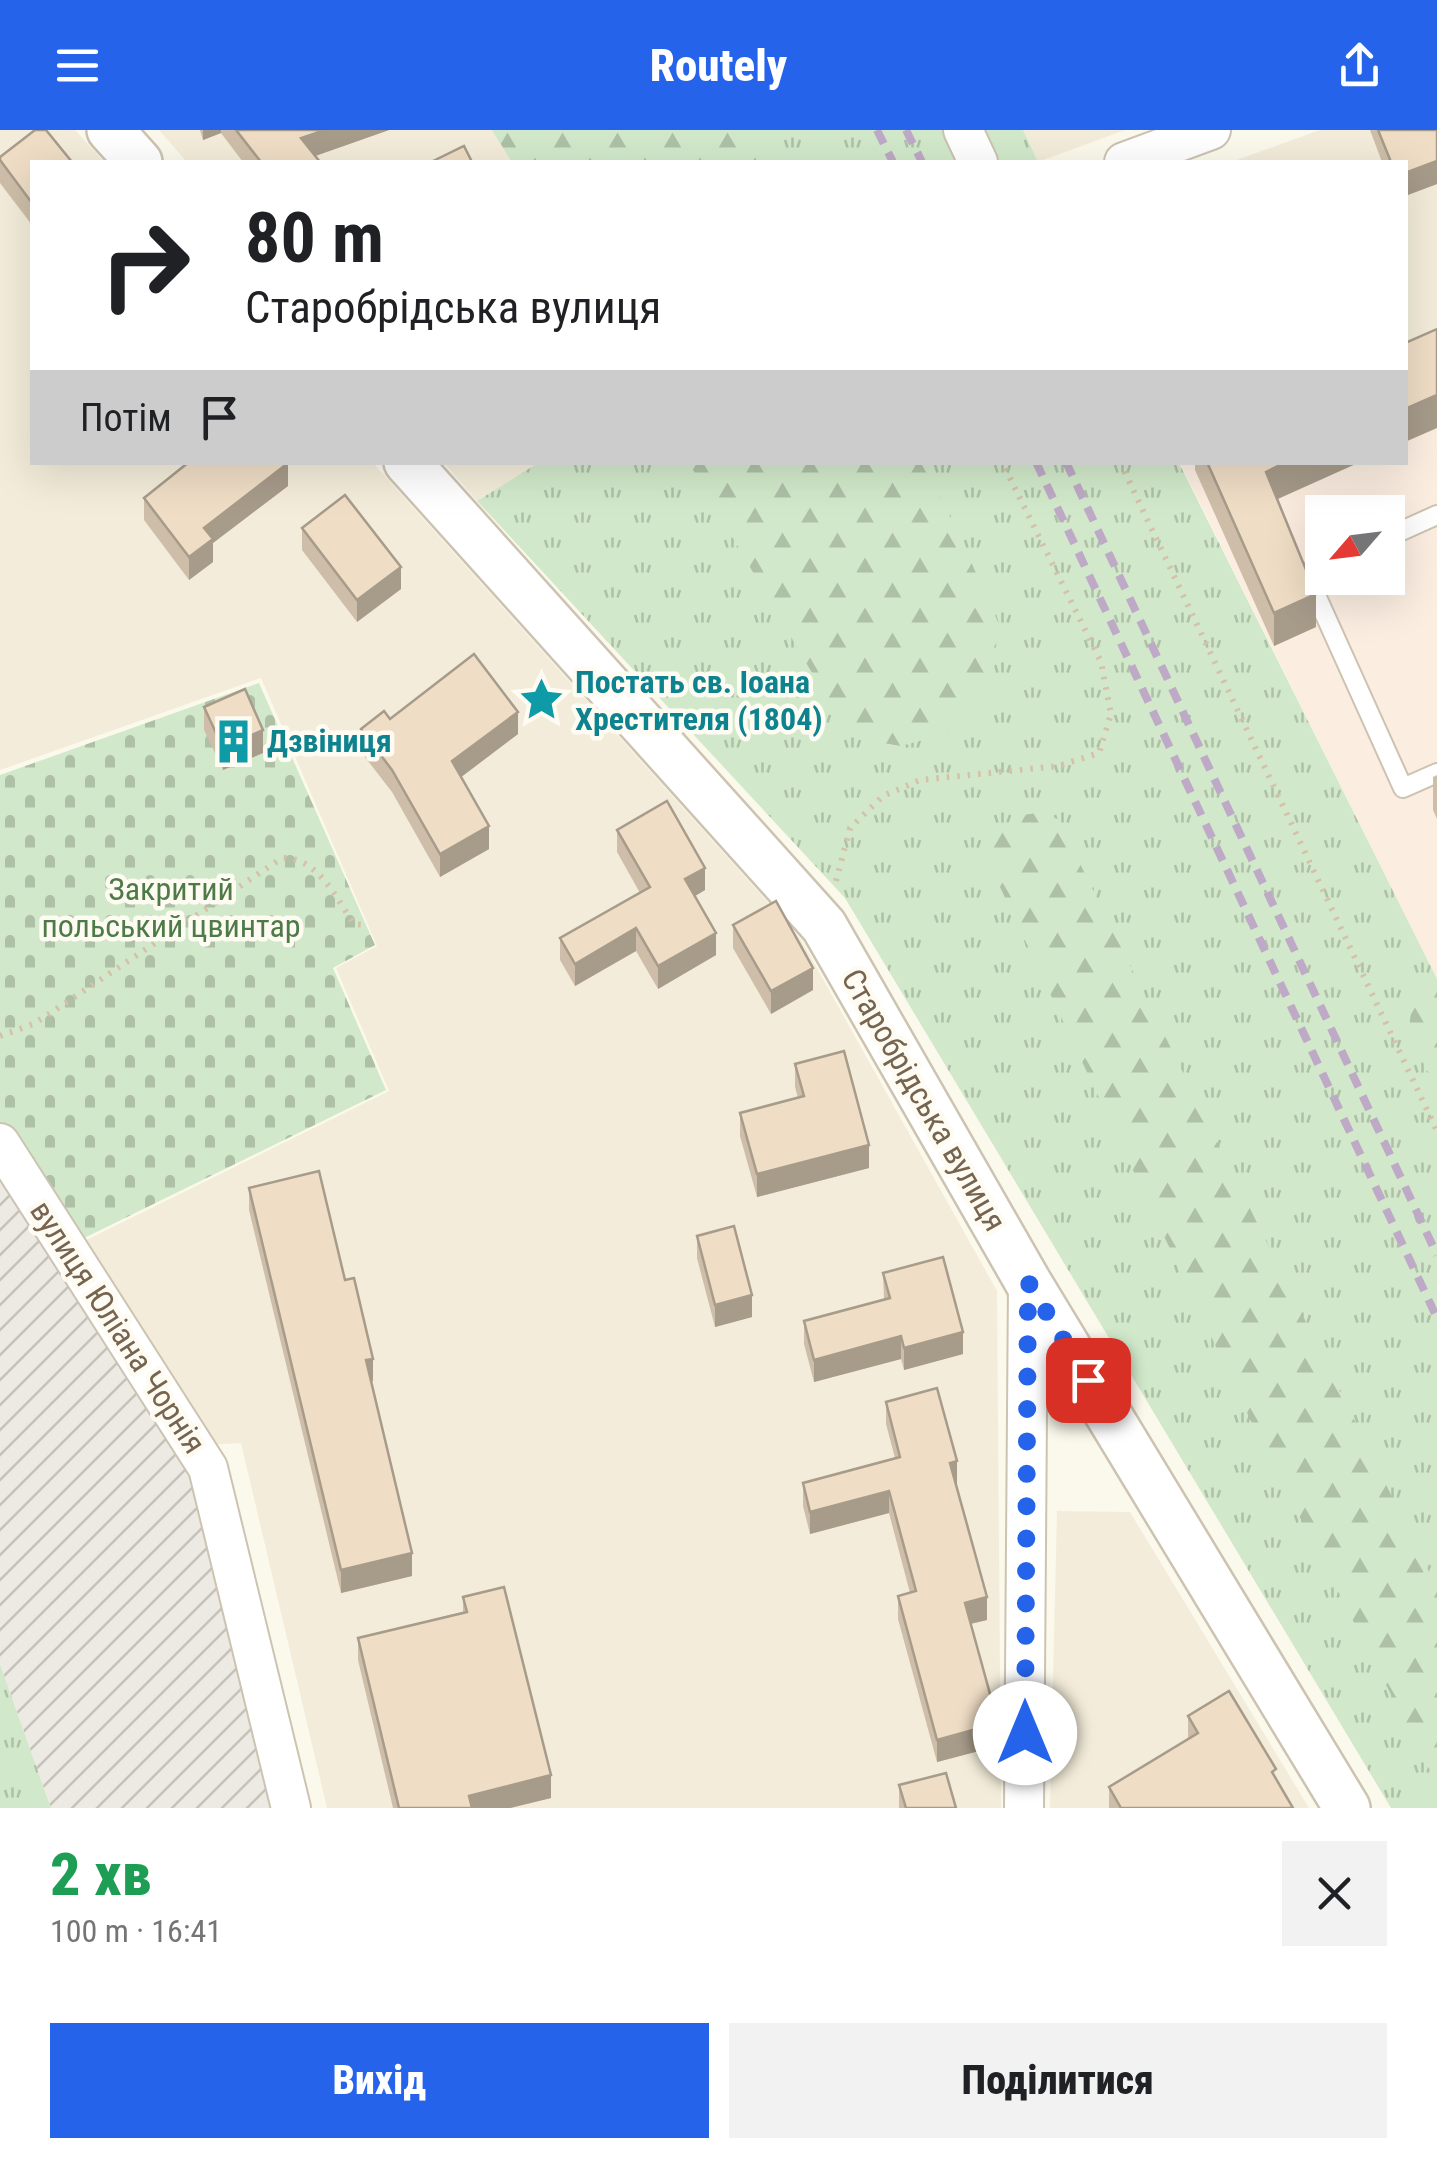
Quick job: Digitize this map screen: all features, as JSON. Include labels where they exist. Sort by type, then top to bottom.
[{"type":"street","points":[[110,130],[137,160]]},
{"type":"street","points":[[962,130],[977,160]]},
{"type":"street","points":[[1129,160],[1210,130]]},
{"type":"street","name":"Старобрідська вулиця","points":[[410,465],[824,926],[1028,1282],[1347,1808]]},
{"type":"street","name":"вулиця Юліана Чорнія","points":[[0,1143],[208,1468],[290,1808]]},
{"type":"street","points":[[1024,1808],[1028,1282]]},
{"type":"lane","points":[[1405,529],[1437,514]]},
{"type":"lane","points":[[1316,595],[1403,788],[1437,773]]},
{"type":"path","points":[[824,926],[850,828],[883,796],[920,780],[1058,766],[1098,753],[1111,714],[1101,662],[1003,465]]},
{"type":"path","points":[[1121,465],[1437,1130]]},
{"type":"path","points":[[0,1036],[49,1014],[282,858],[312,866],[354,924],[366,925]]},
{"type":"shaded area","points":[[0,130],[75,130],[102,160],[30,160],[30,465],[375,465],[800,938],[997,1291],[1001,1808],[327,1808],[241,1443],[206,1445],[72,1247],[389,1091],[336,968],[377,946],[261,678],[0,770]]},
{"type":"shaded area","points":[[159,130],[492,130],[511,160],[185,160]]},
{"type":"shaded area","points":[[1023,130],[1125,130],[1043,160],[1037,160]]},
{"type":"shaded area","points":[[1320,130],[1437,130],[1437,344],[1408,358],[1408,160],[1237,160]]},
{"type":"shaded area","points":[[1437,344],[1437,979],[1181,465],[1408,465],[1408,358]]},
{"type":"shaded area","points":[[446,465],[535,465],[477,501]]},
{"type":"shaded area","points":[[0,1146],[208,1468],[291,1808],[51,1808],[0,1664]]},
{"type":"shaded area","points":[[1057,1511],[1130,1512],[1309,1808],[1050,1808]]},
{"type":"green space","points":[[492,130],[1023,130],[1037,160],[511,160]]},
{"type":"green space","points":[[492,130],[743,130],[759,160],[511,160]]},
{"type":"green space","points":[[535,465],[1180,465],[1437,979],[1437,1808],[1391,1808],[845,898],[477,501]]},
{"type":"green space","points":[[690,465],[922,465],[954,524],[998,622],[993,686],[952,732],[901,746],[865,740],[839,719]]},
{"type":"green space","name":"Закритий польський цвинтар","points":[[259,683],[375,945],[333,968],[386,1090],[70,1245],[0,1140],[0,775]]},
{"type":"green space","points":[[1037,813],[1058,819],[1437,1588],[1437,1784],[1257,1434],[1000,887],[988,840],[1016,816]]},
{"type":"green space","points":[[1434,980],[1437,1089],[1415,1046],[1410,1021],[1413,1008]]},
{"type":"green space","points":[[0,1664],[51,1808],[0,1808]]},
{"type":"building","points":[[35,130],[46,130],[70,160],[30,160],[30,200],[0,157]]},
{"type":"building","points":[[236,130],[325,130],[301,138],[318,160],[259,160]]},
{"type":"building","points":[[1378,130],[1437,130],[1437,161],[1408,172],[1408,160],[1390,160]]},
{"type":"building","points":[[464,146],[471,160],[435,160]]},
{"type":"building","points":[[1437,329],[1437,395],[1408,408],[1408,342]]},
{"type":"building","points":[[185,465],[285,465],[204,528],[213,539],[189,557],[144,498]]},
{"type":"building","points":[[1208,465],[1280,465],[1266,472],[1305,567],[1305,595],[1314,595],[1274,613]]},
{"type":"building","points":[[345,495],[401,567],[357,600],[302,528]]},
{"type":"building","points":[[474,654],[518,712],[452,761],[489,826],[440,854],[392,770],[361,729],[384,711],[390,719]]},
{"type":"building","points":[[245,689],[263,730],[223,748],[204,707]]},
{"type":"building","points":[[667,801],[705,868],[685,879],[716,933],[658,966],[636,928],[575,964],[560,938],[650,887],[617,830]]},
{"type":"building","points":[[776,901],[813,968],[771,991],[733,925]]},
{"type":"building","points":[[844,1051],[869,1145],[757,1174],[740,1113],[804,1096],[795,1064]]},
{"type":"building","points":[[319,1171],[345,1280],[354,1278],[373,1359],[366,1360],[412,1553],[341,1570],[249,1188]]},
{"type":"building","points":[[734,1226],[752,1295],[715,1305],[697,1236]]},
{"type":"building","points":[[943,1257],[963,1332],[904,1348],[901,1336],[814,1360],[804,1321],[890,1298],[883,1273]]},
{"type":"building","points":[[937,1388],[957,1461],[950,1463],[987,1597],[965,1603],[998,1723],[937,1740],[898,1596],[916,1591],[889,1491],[810,1512],[803,1483],[900,1457],[886,1402]]},
{"type":"building","points":[[504,1587],[551,1775],[469,1796],[472,1808],[399,1808],[358,1638],[467,1612],[463,1597]]},
{"type":"building","points":[[1229,1691],[1276,1769],[1272,1772],[1293,1808],[1121,1808],[1109,1787],[1198,1733],[1188,1716]]},
{"type":"building","points":[[946,1773],[956,1808],[906,1808],[899,1785]]},
{"type":"railway","points":[[877,130],[892,160]]},
{"type":"railway","points":[[906,130],[921,160]]},
{"type":"railway","points":[[1037,465],[1437,1318]]},
{"type":"railway","points":[[1067,465],[1437,1255]]},
{"type":"place","name":"Постать св. Іоана Хрестителя (1804)","points":[[542,700]]},
{"type":"place","name":"Дзвіниця","points":[[234,741]]},
{"type":"route","points":[[1025,1733],[1028,1282],[1088,1380]]}]
